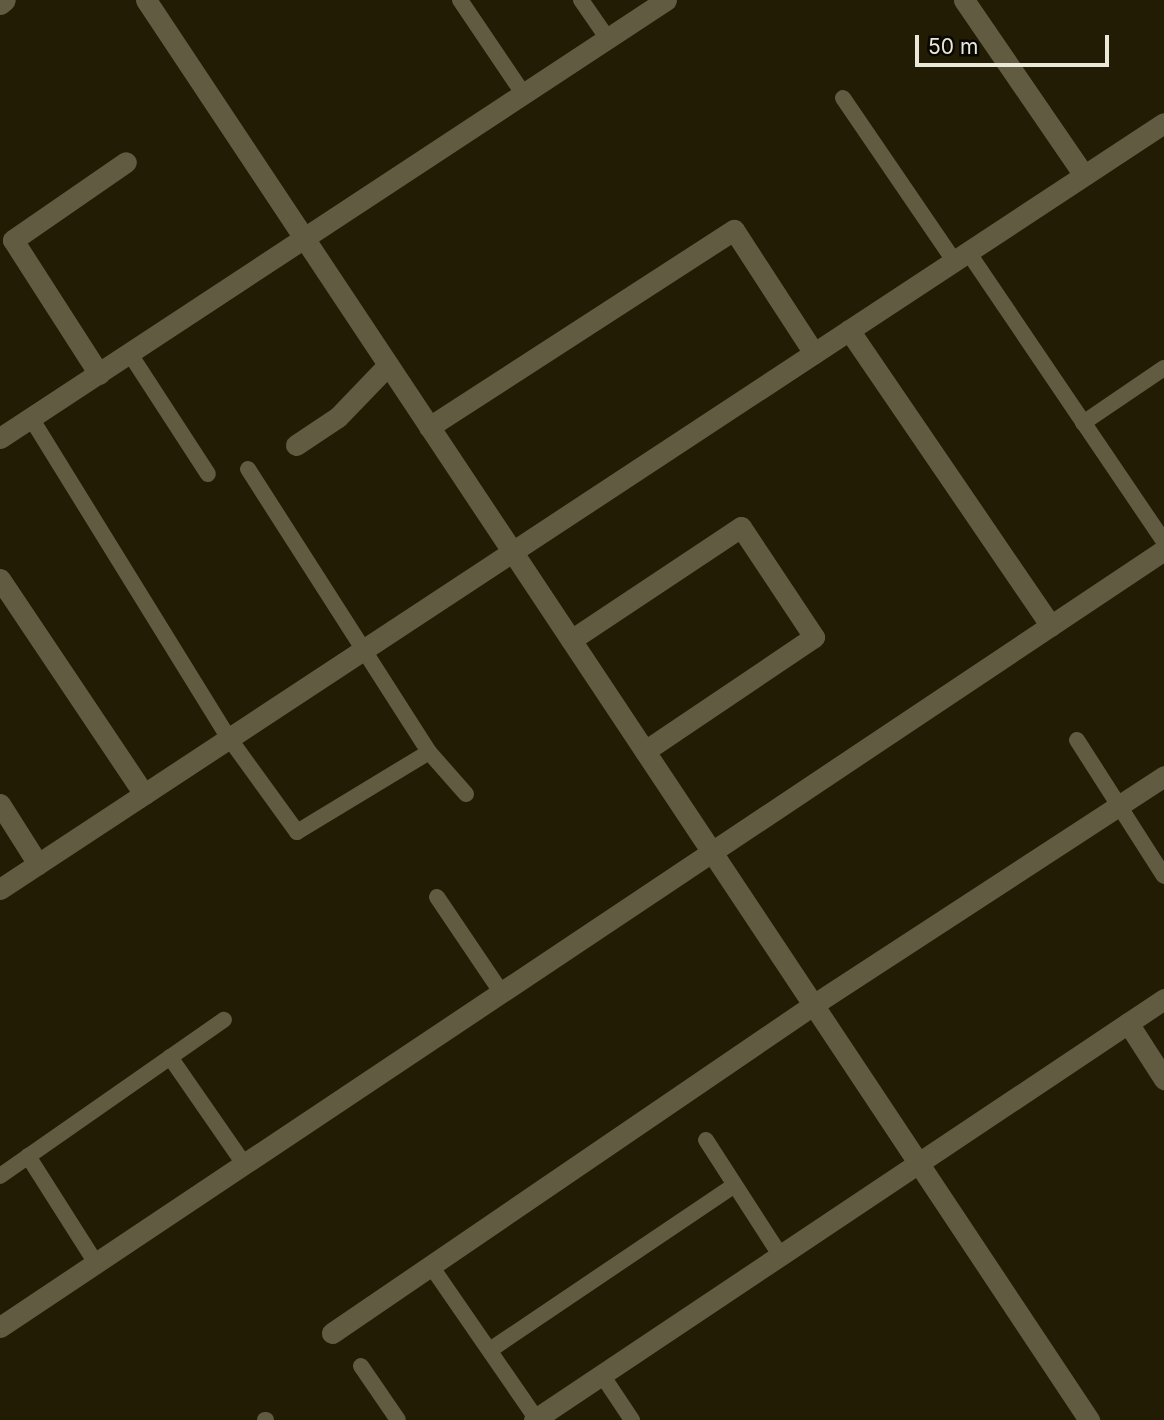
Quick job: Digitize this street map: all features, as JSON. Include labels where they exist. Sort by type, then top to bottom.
[{"type":"street","points":[[0,4],[5,0]]},
{"type":"street","points":[[146,0],[1089,1420]]},
{"type":"street","points":[[0,438],[306,240],[666,0]]},
{"type":"street","points":[[964,0],[1084,175]]},
{"type":"street","points":[[0,889],[1164,122]]},
{"type":"street","points":[[99,374],[13,240],[126,162]]},
{"type":"street","points":[[429,426],[734,230],[814,353]]},
{"type":"street","points":[[849,330],[1051,626]]},
{"type":"street","points":[[296,445],[338,417],[388,365]]},
{"type":"street","points":[[571,640],[741,527],[814,637],[645,751]]},
{"type":"street","points":[[0,1327],[1164,550]]},
{"type":"street","points":[[0,579],[145,794]]},
{"type":"street","points":[[332,1333],[813,1005],[1164,776]]},
{"type":"street","points":[[0,804],[38,864]]},
{"type":"street","points":[[535,1419],[1164,999]]},
{"type":"street","points":[[1128,1023],[1164,1079]]},
{"type":"lane","points":[[460,0],[524,95]]},
{"type":"lane","points":[[581,0],[608,39]]},
{"type":"lane","points":[[843,98],[1083,423],[1164,541]]},
{"type":"lane","points":[[130,354],[208,474]]},
{"type":"lane","points":[[1083,423],[1164,368]]},
{"type":"lane","points":[[31,418],[229,738],[297,832],[429,752]]},
{"type":"lane","points":[[248,468],[429,752],[466,793]]},
{"type":"lane","points":[[1077,740],[1164,876]]},
{"type":"lane","points":[[437,897],[501,992]]},
{"type":"lane","points":[[0,1176],[224,1020]]},
{"type":"lane","points":[[170,1057],[244,1164]]},
{"type":"lane","points":[[706,1140],[780,1255]]},
{"type":"lane","points":[[28,1156],[96,1263]]},
{"type":"lane","points":[[489,1350],[735,1185]]},
{"type":"lane","points":[[431,1266],[535,1419]]},
{"type":"lane","points":[[361,1366],[398,1420]]},
{"type":"lane","points":[[602,1375],[632,1420]]}]
